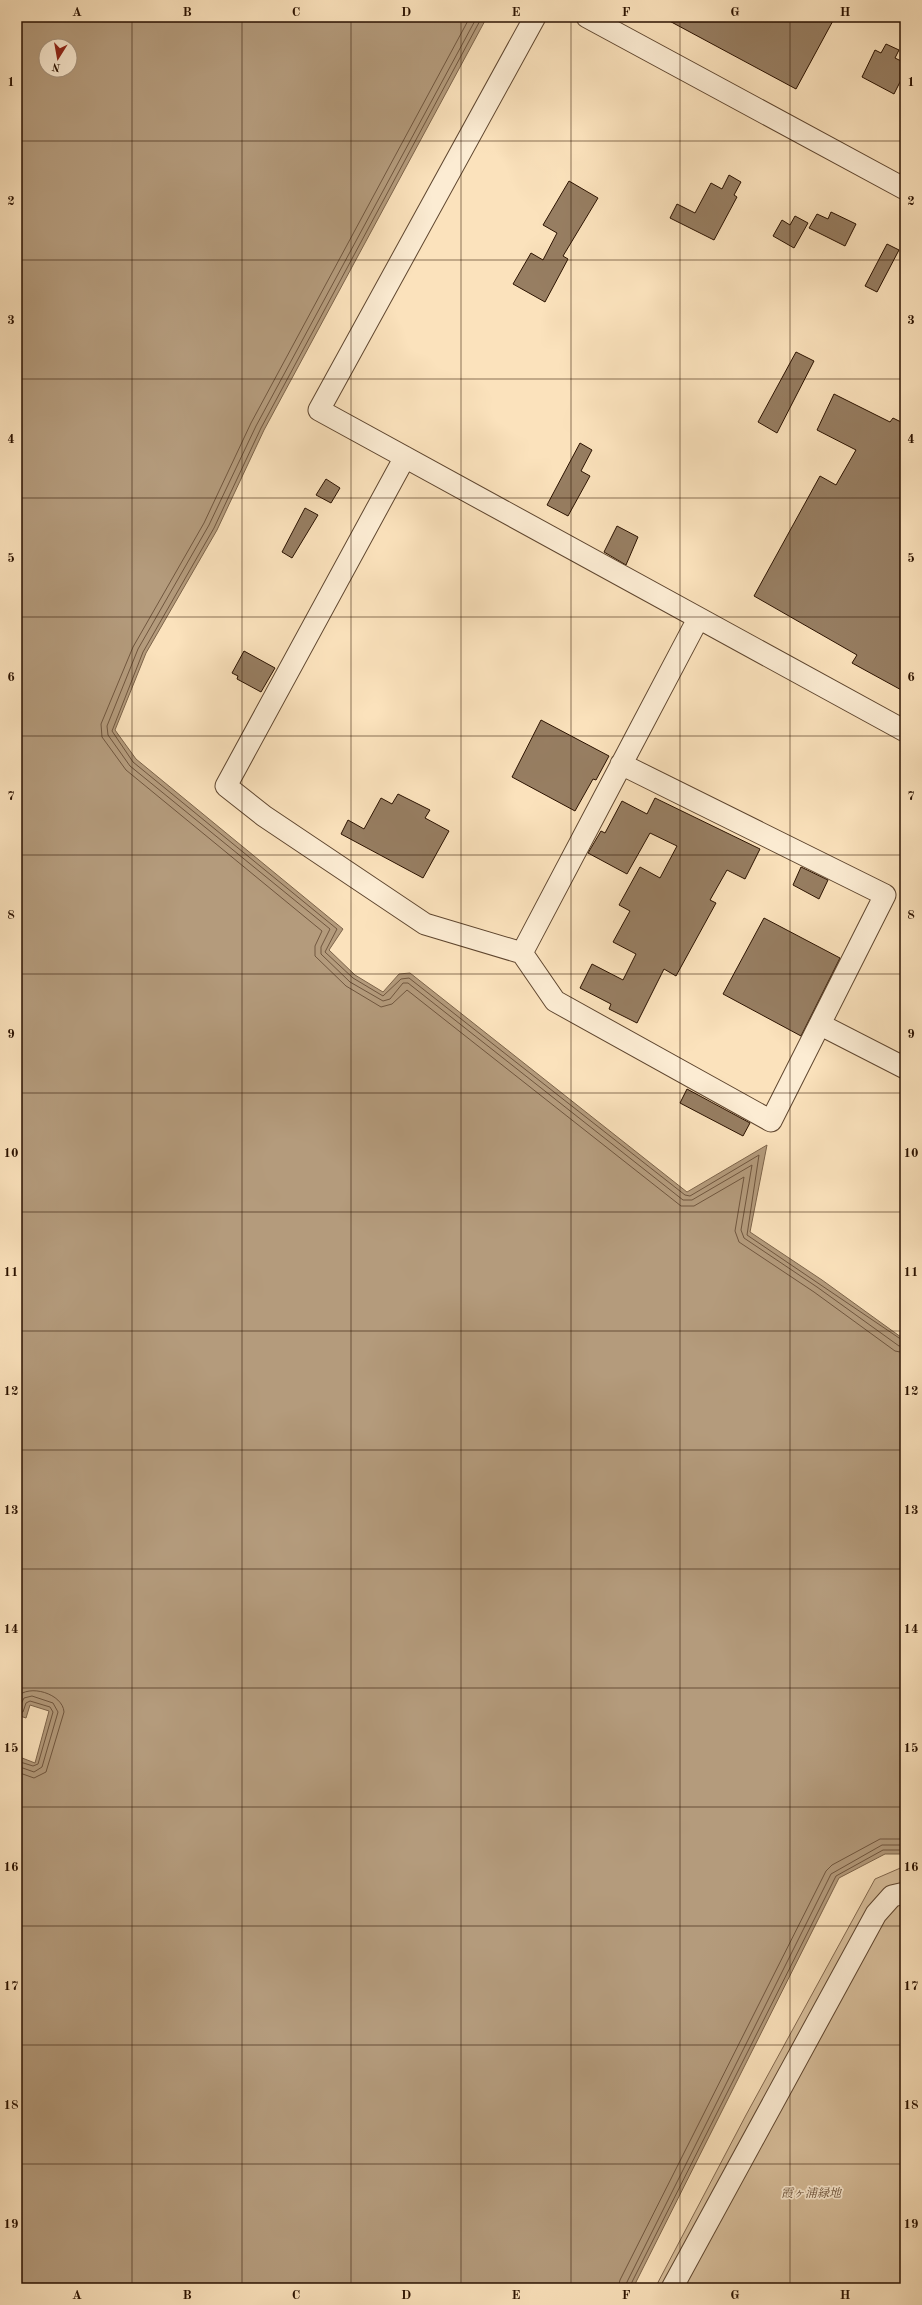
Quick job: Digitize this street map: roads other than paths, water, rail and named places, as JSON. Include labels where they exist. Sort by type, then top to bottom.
[{"type":"lane","points":[[535,17],[319,410],[628,579],[698,619],[905,731]]},
{"type":"lane","points":[[587,17],[905,189]]},
{"type":"lane","points":[[405,458],[226,786],[264,816],[424,924],[522,953],[555,1002],[771,1121],[821,1025],[885,894],[621,764]]},
{"type":"lane","points":[[522,953],[698,619]]},
{"type":"lane","points":[[821,1025],[905,1068]]},
{"type":"lane","points":[[672,2288],[876,1914],[892,1896],[905,1893]]},
{"type":"water","points":[[17,17],[487,17],[264,430],[217,530],[146,653],[115,730],[136,759],[343,929],[329,950],[355,975],[383,992],[399,974],[410,973],[687,1192],[767,1145],[750,1232],[822,1280],[905,1340],[905,1854],[885,1854],[839,1878],[633,2288],[17,2288],[17,1756],[35,1763],[49,1711],[30,1705],[26,1718],[17,1715]]},
{"type":"park label","name":"霞ヶ浦緑地","points":[[811,2194]]}]
